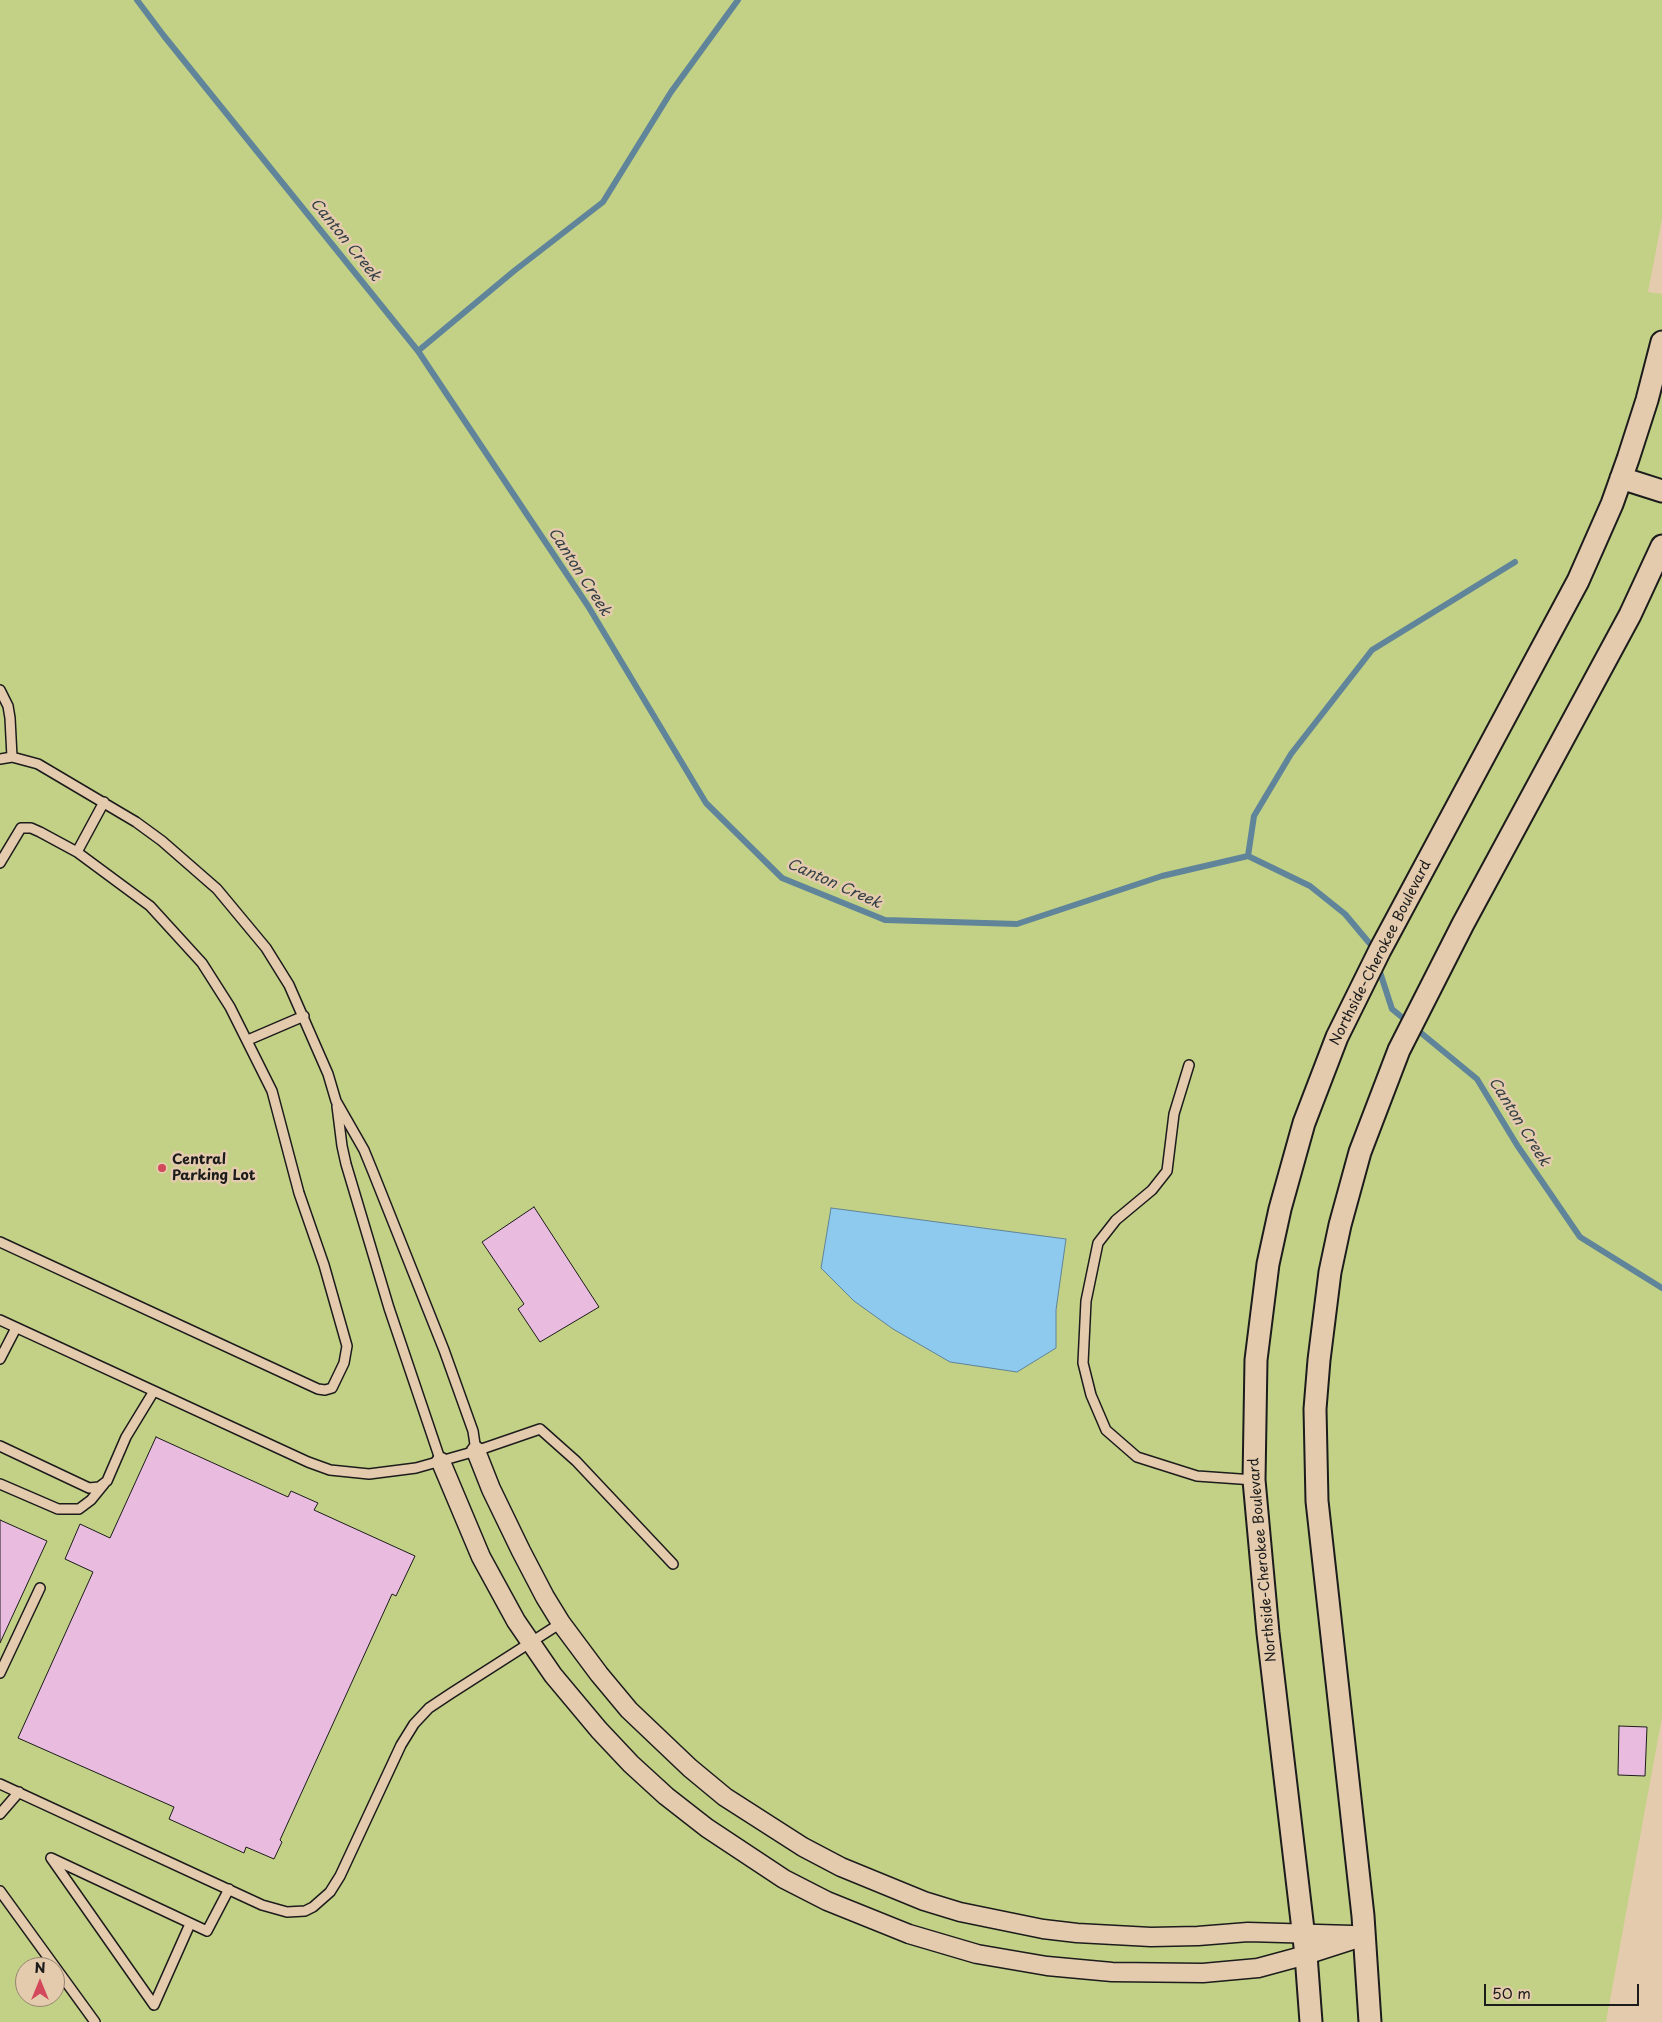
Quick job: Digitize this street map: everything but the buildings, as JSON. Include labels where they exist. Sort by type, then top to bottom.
[{"type":"street","name":"Northside-Cherokee Boulevard","points":[[1312,2022],[1304,1933],[1267,1623],[1254,1480],[1255,1379],[1268,1264],[1280,1209],[1304,1123],[1337,1037],[1357,994],[1578,581],[1612,504],[1647,400],[1662,342]]},
{"type":"street","points":[[1621,478],[1662,491]]},
{"type":"street","points":[[1370,2022],[1365,1936],[1321,1548],[1315,1455],[1318,1360],[1330,1272],[1342,1216],[1360,1152],[1399,1050],[1463,924],[1630,615],[1662,546]]},
{"type":"street","points":[[476,1451],[491,1489],[521,1551],[561,1623],[599,1674],[629,1710],[690,1768],[732,1802],[803,1848],[885,1886],[960,1912],[1043,1929],[1077,1934],[1151,1937],[1248,1932],[1365,1936]]},
{"type":"street","points":[[441,1462],[481,1557],[497,1589],[553,1675],[599,1730],[631,1764],[666,1796],[707,1828],[784,1879],[827,1901],[875,1922],[934,1942],[976,1954],[1012,1961],[1079,1970],[1147,1974],[1203,1973],[1258,1968],[1365,1936]]},
{"type":"lane","points":[[0,690],[8,706],[12,758]]},
{"type":"lane","points":[[0,759],[12,758],[38,764],[104,802],[162,841],[217,889],[266,948],[289,985],[328,1074],[336,1101],[346,1164],[389,1308],[441,1462]]},
{"type":"lane","points":[[77,852],[104,802]]},
{"type":"lane","points":[[0,863],[21,828],[26,827],[40,832],[77,852],[150,906],[202,963],[230,1007],[272,1091],[299,1193],[324,1265],[347,1346],[344,1364],[332,1388],[318,1389],[0,1242]]},
{"type":"lane","points":[[248,1040],[304,1016]]},
{"type":"lane","points":[[1188,1066],[1174,1114],[1167,1171],[1152,1190],[1116,1220],[1098,1243],[1086,1302],[1083,1364],[1091,1395],[1106,1430],[1137,1457],[1197,1476],[1254,1480]]},
{"type":"lane","points":[[336,1101],[364,1150],[373,1172],[444,1350],[473,1431],[476,1451]]},
{"type":"lane","points":[[0,1320],[308,1462],[330,1470],[352,1473],[385,1473],[441,1462],[540,1429],[576,1461],[673,1564]]},
{"type":"lane","points":[[0,1359],[16,1328]]},
{"type":"lane","points":[[0,1484],[58,1509],[80,1509],[91,1500],[107,1481],[126,1437],[154,1391]]},
{"type":"lane","points":[[0,1446],[89,1488],[98,1487],[107,1481]]},
{"type":"lane","points":[[0,1673],[40,1588]]},
{"type":"lane","points":[[0,1784],[262,1905],[287,1912],[305,1911],[321,1901],[330,1892],[340,1876],[401,1745],[414,1724],[429,1708],[561,1623]]},
{"type":"lane","points":[[0,1814],[19,1792]]},
{"type":"lane","points":[[190,1924],[154,2005],[51,1858],[208,1931],[228,1889]]},
{"type":"lane","points":[[0,1891],[96,2022]]},
{"type":"green space","points":[[0,0],[1662,0],[1662,219],[1648,292],[1662,294],[1662,1717],[1606,2022],[0,2022]]},
{"type":"water","points":[[831,1208],[1066,1239],[1056,1310],[1056,1348],[1017,1372],[950,1362],[893,1329],[854,1301],[821,1268]]},
{"type":"waterway","name":"Canton Creek","points":[[137,0],[418,351],[588,606],[706,803],[782,878],[885,920],[1017,924],[1162,876],[1248,856],[1310,886],[1345,914],[1371,945],[1374,952]]},
{"type":"waterway","points":[[418,351],[514,271],[603,202],[671,92],[738,0]]},
{"type":"waterway","points":[[1248,856],[1254,816],[1291,754],[1372,650],[1515,562]]},
{"type":"waterway","name":"Canton Creek","points":[[1378,966],[1392,1009],[1477,1079],[1517,1145],[1580,1237],[1662,1288]]},
{"type":"place","name":"Central Parking Lot","points":[[162,1168]]}]
